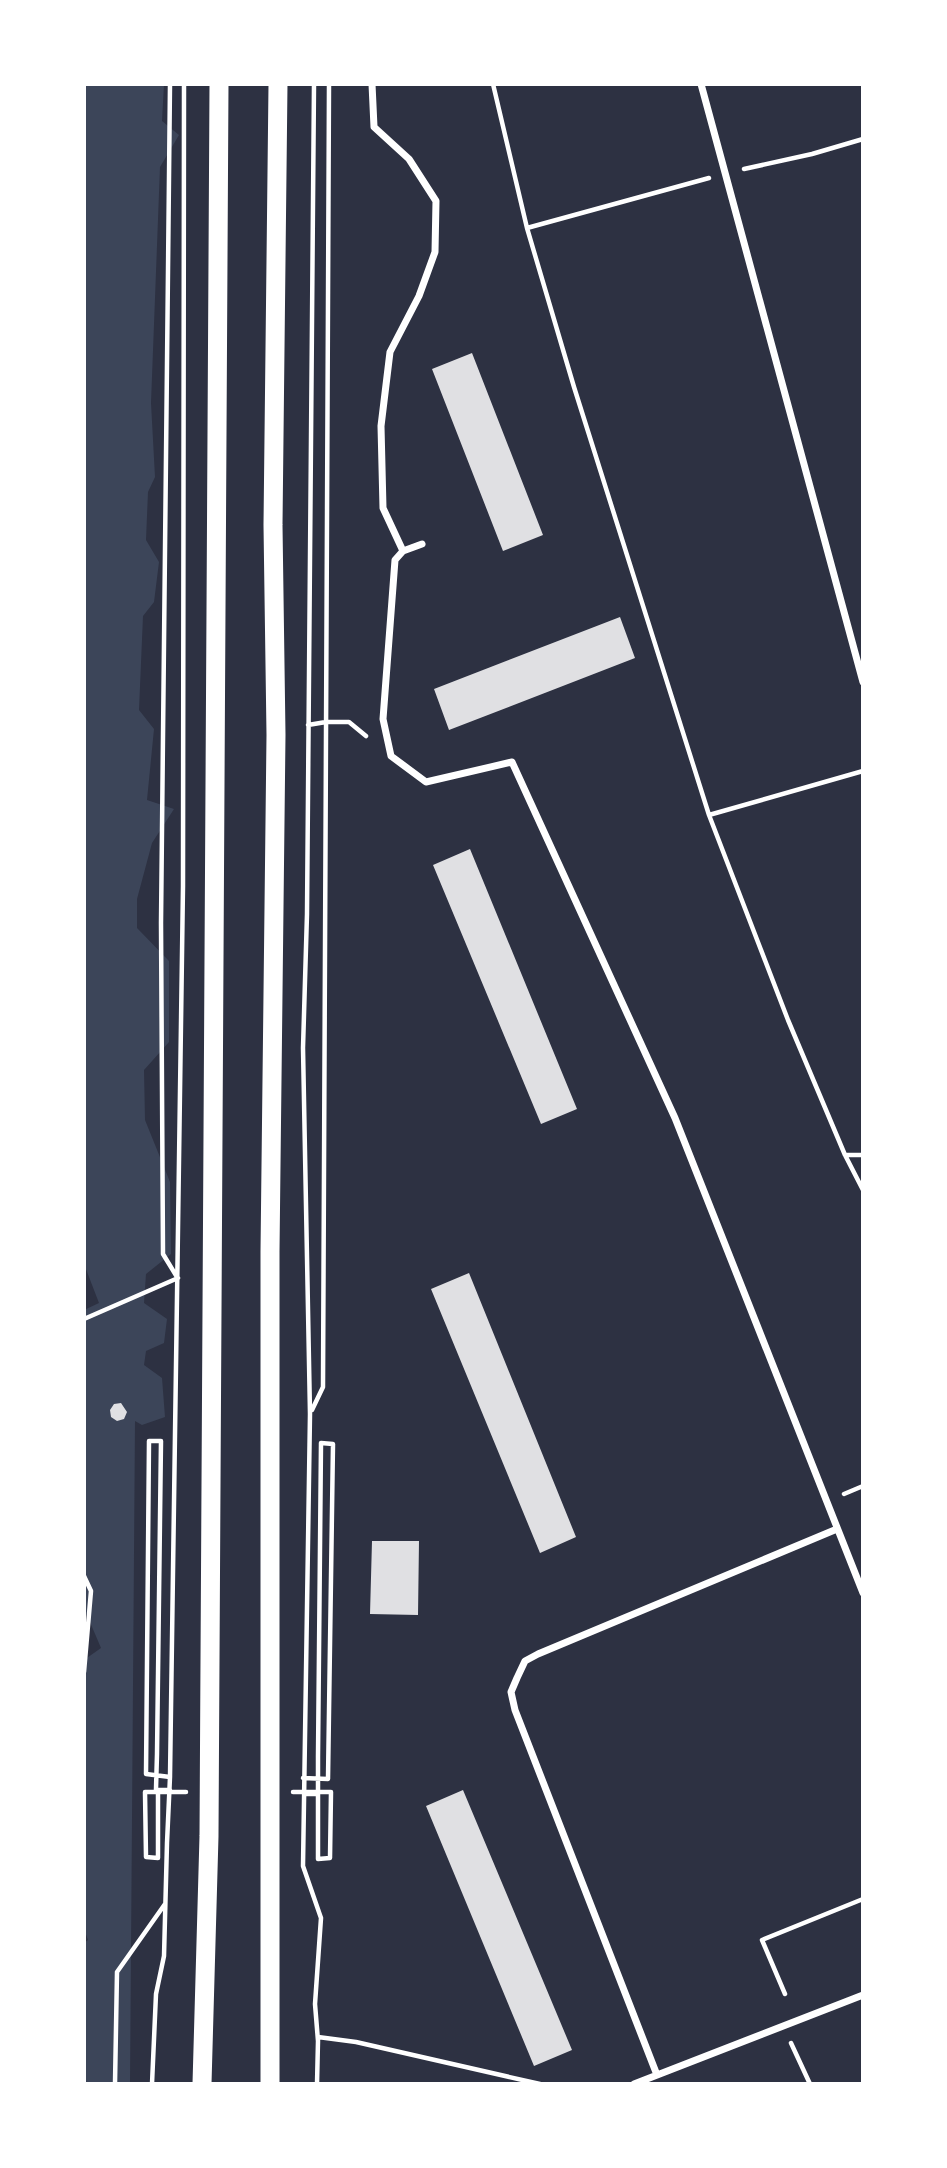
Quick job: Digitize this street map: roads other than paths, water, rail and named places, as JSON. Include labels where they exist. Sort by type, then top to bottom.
[{"type":"highway","points":[[202,2084],[209,1822],[219,84]]},
{"type":"highway","points":[[270,2084],[270,1252],[276,735],[273,525],[278,84]]},
{"type":"street","points":[[372,84],[374,127],[409,159],[436,201],[435,252],[419,296],[390,352],[381,426],[383,508],[403,551]]},
{"type":"street","points":[[701,84],[863,682]]},
{"type":"street","points":[[422,544],[403,551],[395,561],[383,719],[391,756],[426,782],[512,762],[675,1118],[863,1593]]},
{"type":"street","points":[[657,2075],[515,1710],[511,1692],[525,1661],[538,1654],[837,1529]]},
{"type":"street","points":[[634,2084],[863,1995]]}]
